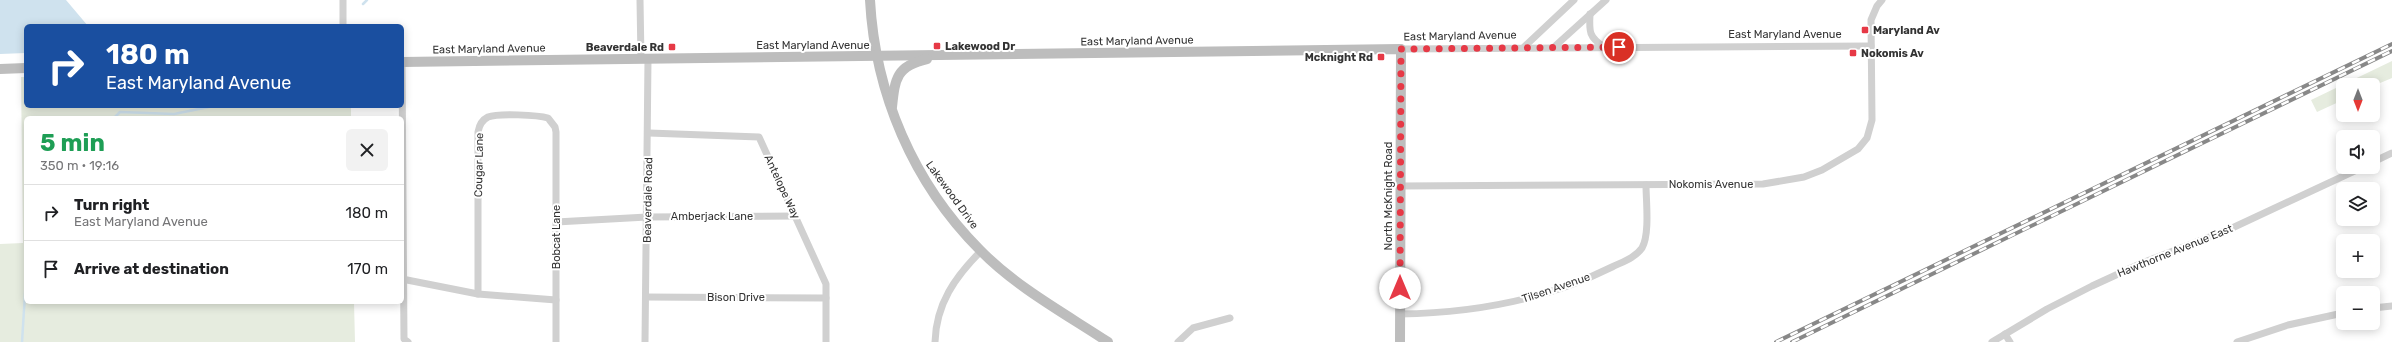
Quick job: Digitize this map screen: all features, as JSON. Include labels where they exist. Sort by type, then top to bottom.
[{"type":"street","points":[[343,0],[343,24]]},
{"type":"street","name":"Beaverdale Road","points":[[640,0],[649,133],[645,342]]},
{"type":"street","name":"Lakewood Drive","points":[[870,0],[876,57],[892,111],[916,166],[946,210],[980,251],[1017,281],[1108,342]]},
{"type":"street","points":[[1524,47],[1574,0]]},
{"type":"street","points":[[1554,47],[1606,0]]},
{"type":"street","name":"Nokomis Avenue","points":[[1400,186],[1755,184],[1782,182],[1804,177],[1839,162],[1861,146],[1870,130],[1871,20],[1877,6],[1882,0]]},
{"type":"street","points":[[1590,14],[1589,28],[1593,39],[1604,47]]},
{"type":"street","name":"East Maryland Avenue","points":[[404,62],[876,57],[1524,47],[1871,46]]},
{"type":"street","name":"North McKnight Road","points":[[1400,342],[1401,49]]},
{"type":"street","points":[[892,111],[896,81],[902,71],[914,63],[944,56]]},
{"type":"street","points":[[0,69],[24,68]]},
{"type":"street","name":"Cougar Lane","points":[[478,294],[478,132],[480,125],[483,120],[494,116],[540,116],[552,122],[556,132]]},
{"type":"street","name":"Bobcat Lane","points":[[556,132],[556,342]]},
{"type":"street","name":"Antelope Way","points":[[649,133],[759,137],[826,284],[826,342]]},
{"type":"street","points":[[2380,159],[2392,153]]},
{"type":"street","name":"Hawthorne Avenue East","points":[[1992,342],[2092,286],[2142,263],[2230,229],[2348,174]]},
{"type":"street","name":"Tilsen Avenue","points":[[1400,314],[1455,312],[1521,300],[1576,283],[1631,258],[1639,251],[1645,240],[1646,185]]},
{"type":"street","name":"Amberjack Lane","points":[[556,222],[648,217],[795,216]]},
{"type":"street","points":[[935,342],[938,318],[949,288],[958,275],[980,251]]},
{"type":"street","points":[[404,278],[478,294],[556,300]]},
{"type":"street","name":"Bison Drive","points":[[646,297],[826,298]]},
{"type":"street","points":[[403,304],[404,339],[408,342]]},
{"type":"street","points":[[2380,307],[2392,306]]},
{"type":"street","points":[[2237,342],[2288,325],[2336,315]]},
{"type":"street","points":[[1178,342],[1193,328],[1230,318]]},
{"type":"street","points":[[2005,334],[2010,342]]},
{"type":"shaded area","points":[[2392,61],[2392,78],[2380,83],[2380,78],[2357,78]]},
{"type":"shaded area","points":[[21,77],[24,77],[24,108],[351,108],[351,116],[24,116],[24,304],[354,304],[355,342],[0,342],[0,244],[23,243]]},
{"type":"shaded area","points":[[2336,88],[2336,103],[2317,112],[2311,100]]},
{"type":"water","points":[[0,0],[66,0],[86,24],[24,24],[24,53],[0,54]]},
{"type":"waterway","points":[[363,4],[367,0]]},
{"type":"waterway","points":[[116,116],[120,112],[174,114],[204,108]]},
{"type":"waterway","points":[[22,342],[24,304]]},
{"type":"railway","points":[[1776,342],[2392,44]]},
{"type":"railway","points":[[1792,342],[2392,51]]},
{"type":"place","name":"Maryland Av","points":[[1865,30]]},
{"type":"place","name":"Lakewood Dr","points":[[937,46]]},
{"type":"place","name":"Beaverdale Rd","points":[[672,47]]},
{"type":"place","name":"Nokomis Av","points":[[1853,53]]},
{"type":"place","name":"Mcknight Rd","points":[[1381,57]]},
{"type":"route","points":[[1400,288],[1401,49],[1619,47]]}]
